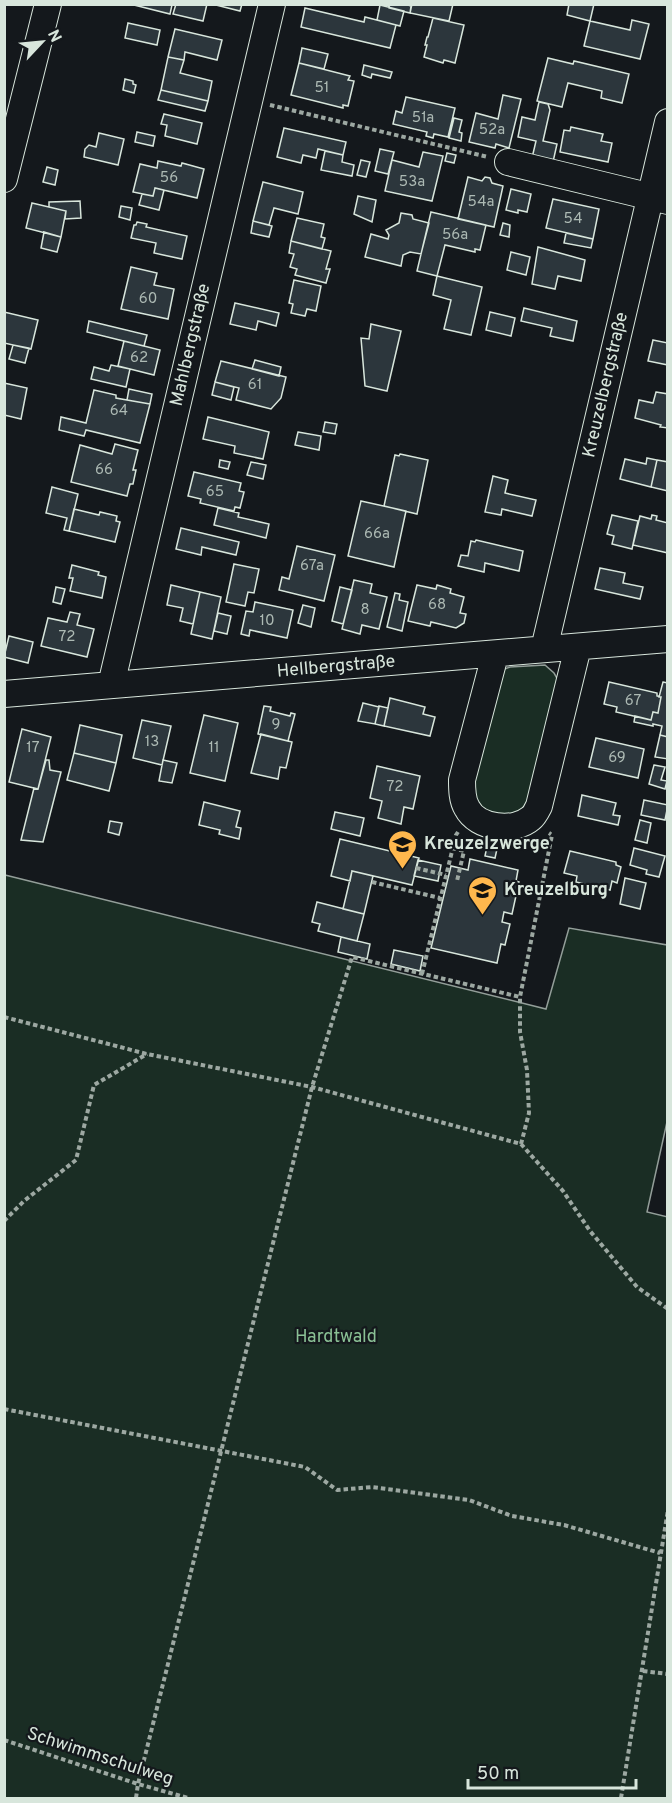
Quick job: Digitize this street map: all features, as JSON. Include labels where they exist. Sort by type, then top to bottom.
[{"type":"street","points":[[4,179],[9,144],[48,4]]},
{"type":"street","name":"Mahlbergstraße","points":[[111,685],[272,4]]},
{"type":"street","name":"Kreuzelbergstraße","points":[[544,649],[659,199],[668,122]]},
{"type":"street","points":[[507,162],[659,199]]},
{"type":"street","name":"Hellbergstraße","points":[[4,694],[668,639]]},
{"type":"street","points":[[495,655],[462,780],[462,795],[467,809],[476,819],[492,826],[507,827],[520,825],[532,818],[539,806],[578,647]]},
{"type":"path","points":[[249,100],[507,162]]},
{"type":"path","points":[[422,974],[456,835],[473,815]]},
{"type":"path","points":[[521,1144],[529,1113],[527,1070],[520,1032],[520,997],[552,835],[532,818]]},
{"type":"path","points":[[452,848],[464,851],[457,881]]},
{"type":"path","points":[[416,868],[446,874]]},
{"type":"path","points":[[372,882],[440,897]]},
{"type":"path","points":[[136,1798],[312,1087],[352,957],[520,997]]},
{"type":"path","points":[[4,1017],[147,1054],[312,1087],[521,1144],[563,1191],[590,1231],[637,1287],[668,1309]]},
{"type":"path","points":[[4,1221],[76,1160],[94,1085],[147,1054]]},
{"type":"path","points":[[4,1409],[305,1467],[337,1490],[372,1487],[469,1500],[512,1516],[564,1525],[660,1552]]},
{"type":"path","points":[[621,1798],[668,1510]]},
{"type":"path","points":[[643,1671],[668,1674]]},
{"type":"path","name":"Schwimmschulweg","points":[[4,1740],[188,1798]]},
{"type":"green space","points":[[545,665],[554,673],[561,685],[532,805],[510,819],[477,807],[471,787],[502,670],[510,667]]},
{"type":"green space","name":"Hardtwald","points":[[5,875],[546,1009],[569,928],[667,945],[667,1122],[647,1212],[668,1217],[667,1798],[5,1798]]},
{"type":"building","points":[[130,4],[171,4],[172,5],[170,14]]},
{"type":"building","points":[[176,4],[207,4],[203,21],[173,14]]},
{"type":"building","points":[[212,4],[242,4],[240,11]]},
{"type":"building","points":[[389,4],[411,6],[410,13],[389,8]]},
{"type":"building","points":[[412,4],[453,4],[449,21],[410,13]]},
{"type":"building","points":[[569,4],[594,4],[590,21],[567,15]]},
{"type":"building","points":[[380,5],[404,11],[400,26],[377,20]]},
{"type":"building","points":[[305,8],[364,22],[365,17],[396,25],[390,48],[301,27]]},
{"type":"building","points":[[433,18],[464,25],[455,63],[444,60],[443,63],[424,57]]},
{"type":"building","points":[[632,20],[649,24],[640,59],[584,46],[590,21],[630,30]]},
{"type":"building","points":[[128,23],[160,30],[157,45],[125,38]]},
{"type":"building","points":[[175,29],[222,40],[217,60],[185,52],[184,60],[168,57]]},
{"type":"building","points":[[302,48],[328,54],[324,69],[299,63]]},
{"type":"building","points":[[168,57],[184,60],[180,73],[212,81],[208,101],[161,90]]},
{"type":"building","points":[[548,58],[573,64],[574,61],[629,74],[622,103],[601,98],[602,91],[568,83],[562,107],[537,101]]},
{"type":"building","points":[[299,63],[350,76],[348,80],[354,81],[348,106],[343,105],[343,108],[291,95]]},
{"type":"building","points":[[364,65],[392,72],[390,78],[372,74],[371,78],[362,75]]},
{"type":"building","points":[[125,79],[133,81],[136,85],[134,93],[123,90]]},
{"type":"building","points":[[161,90],[208,101],[205,111],[158,100]]},
{"type":"building","points":[[503,95],[521,99],[509,148],[496,144],[495,148],[469,142],[476,113],[498,119]]},
{"type":"building","points":[[406,97],[455,108],[448,137],[434,134],[433,138],[426,136],[427,132],[393,124],[396,111],[402,113]]},
{"type":"building","points":[[539,102],[548,104],[550,110],[543,141],[557,144],[553,162],[532,158],[536,141],[518,137],[522,117],[535,120]]},
{"type":"building","points":[[164,114],[202,123],[197,144],[165,136],[167,125],[161,124]]},
{"type":"building","points":[[454,118],[462,120],[459,132],[462,133],[461,141],[449,138]]},
{"type":"building","points":[[571,127],[603,134],[601,141],[612,143],[608,162],[560,152],[564,130],[570,131]]},
{"type":"building","points":[[284,128],[346,142],[343,155],[318,149],[316,158],[303,155],[301,163],[277,157]]},
{"type":"building","points":[[137,132],[155,136],[153,146],[135,142]]},
{"type":"building","points":[[99,133],[124,139],[118,165],[84,157],[85,149],[89,145],[96,147]]},
{"type":"building","points":[[380,149],[394,152],[388,174],[375,171]]},
{"type":"building","points":[[325,151],[343,155],[342,162],[354,165],[352,176],[321,170]]},
{"type":"building","points":[[423,152],[443,156],[432,201],[385,191],[392,160],[419,167]]},
{"type":"building","points":[[447,153],[456,155],[454,163],[445,161]]},
{"type":"building","points":[[361,160],[370,162],[366,177],[357,175]]},
{"type":"building","points":[[158,161],[181,166],[182,163],[204,169],[197,198],[155,188],[153,196],[133,192],[140,164],[157,168]]},
{"type":"building","points":[[47,167],[58,170],[55,185],[43,182]]},
{"type":"building","points":[[468,177],[482,181],[485,177],[490,178],[492,183],[503,186],[494,227],[458,219]]},
{"type":"building","points":[[263,182],[303,192],[298,214],[274,208],[269,225],[253,221]]},
{"type":"building","points":[[155,188],[164,190],[159,210],[139,205],[142,194],[153,196]]},
{"type":"building","points":[[511,189],[531,194],[527,212],[518,210],[518,213],[506,210]]},
{"type":"building","points":[[358,196],[376,200],[372,222],[354,214]]},
{"type":"building","points":[[553,199],[599,209],[593,239],[546,228]]},
{"type":"building","points":[[80,201],[81,218],[65,219],[66,211],[49,207],[49,202]]},
{"type":"building","points":[[32,203],[66,211],[61,237],[26,228]]},
{"type":"building","points":[[121,206],[132,208],[130,220],[119,217]]},
{"type":"building","points":[[431,212],[486,225],[480,250],[475,249],[475,252],[445,245],[437,276],[417,271]]},
{"type":"building","points":[[401,213],[412,215],[413,219],[429,223],[421,254],[410,252],[403,255],[401,266],[365,257],[371,234],[388,239],[389,235],[386,230],[399,223]]},
{"type":"building","points":[[297,218],[324,224],[321,237],[325,238],[322,249],[291,241]]},
{"type":"building","points":[[253,221],[272,226],[269,237],[251,233]]},
{"type":"building","points":[[137,222],[147,224],[146,227],[187,236],[182,259],[154,253],[156,243],[131,238]]},
{"type":"building","points":[[503,223],[510,225],[509,237],[500,235]]},
{"type":"building","points":[[44,232],[61,237],[57,252],[41,248]]},
{"type":"building","points":[[566,233],[593,239],[591,248],[564,243]]},
{"type":"building","points":[[291,241],[331,251],[326,269],[330,269],[326,283],[295,275],[297,269],[290,267],[294,254],[289,253]]},
{"type":"building","points":[[538,247],[585,260],[581,281],[558,276],[555,289],[532,284]]},
{"type":"building","points":[[511,252],[530,257],[526,275],[507,270]]},
{"type":"building","points":[[131,267],[157,273],[154,285],[174,289],[168,319],[121,309]]},
{"type":"building","points":[[437,276],[482,287],[471,335],[444,329],[451,300],[433,295]]},
{"type":"building","points":[[294,280],[321,286],[316,311],[307,309],[305,316],[291,313],[293,304],[289,303]]},
{"type":"building","points":[[235,303],[279,313],[276,326],[258,321],[256,330],[230,324]]},
{"type":"building","points":[[524,308],[577,321],[573,341],[550,336],[552,328],[521,321]]},
{"type":"building","points":[[4,312],[38,320],[31,349],[4,343]]},
{"type":"building","points":[[490,312],[515,318],[511,336],[486,330]]},
{"type":"building","points":[[89,321],[147,335],[144,346],[87,332]]},
{"type":"building","points":[[371,324],[401,331],[387,391],[365,386],[361,338],[369,339]]},
{"type":"building","points":[[653,340],[668,343],[668,365],[648,361]]},
{"type":"building","points":[[124,341],[160,350],[154,375],[118,366]]},
{"type":"building","points":[[13,345],[29,348],[25,363],[9,359]]},
{"type":"building","points":[[255,360],[281,367],[279,376],[252,369]]},
{"type":"building","points":[[221,361],[286,377],[281,398],[271,409],[236,400],[239,388],[215,382]]},
{"type":"building","points":[[111,365],[130,369],[126,387],[91,379],[94,367],[109,371]]},
{"type":"building","points":[[215,382],[234,387],[231,400],[212,395]]},
{"type":"building","points":[[4,383],[27,388],[21,419],[4,415]]},
{"type":"building","points":[[129,389],[152,394],[150,404],[127,400]]},
{"type":"building","points":[[94,390],[116,395],[116,398],[150,404],[140,443],[86,430],[84,436],[59,430],[61,417],[86,423]]},
{"type":"building","points":[[656,392],[668,394],[668,428],[635,418],[639,400],[653,403]]},
{"type":"building","points":[[208,417],[269,432],[263,459],[234,453],[235,446],[203,439]]},
{"type":"building","points":[[325,422],[337,424],[335,434],[323,432]]},
{"type":"building","points":[[298,432],[321,436],[319,450],[295,445]]},
{"type":"building","points":[[115,444],[138,450],[133,470],[136,470],[133,484],[130,484],[127,496],[71,482],[80,445],[112,454]]},
{"type":"building","points":[[395,455],[428,460],[417,514],[384,506]]},
{"type":"building","points":[[647,458],[657,460],[651,487],[620,479],[625,459],[646,464]]},
{"type":"building","points":[[220,460],[230,462],[228,469],[219,467]]},
{"type":"building","points":[[657,460],[668,462],[668,491],[651,487]]},
{"type":"building","points":[[251,462],[266,465],[263,479],[247,475]]},
{"type":"building","points":[[194,472],[241,483],[239,491],[244,492],[240,508],[235,507],[234,511],[200,503],[201,499],[188,496]]},
{"type":"building","points":[[493,476],[508,480],[505,493],[536,500],[532,516],[502,509],[501,515],[485,512]]},
{"type":"building","points":[[52,487],[78,494],[69,531],[64,530],[67,518],[46,513]]},
{"type":"building","points":[[361,501],[406,511],[394,567],[348,556]]},
{"type":"building","points":[[218,508],[239,513],[238,517],[269,524],[266,538],[214,525]]},
{"type":"building","points":[[74,509],[99,515],[100,512],[117,516],[116,521],[120,522],[115,542],[69,531]]},
{"type":"building","points":[[612,515],[638,521],[632,549],[612,544],[614,536],[607,534]]},
{"type":"building","points":[[652,515],[657,516],[656,520],[668,523],[668,553],[633,545],[640,516],[651,519]]},
{"type":"building","points":[[181,528],[239,542],[236,555],[202,547],[201,555],[176,549]]},
{"type":"building","points":[[476,540],[523,551],[519,571],[485,563],[484,572],[458,566],[461,555],[468,556],[471,541]]},
{"type":"building","points":[[297,546],[335,555],[324,601],[279,590],[282,577],[289,579]]},
{"type":"building","points":[[234,564],[259,569],[254,593],[248,592],[245,606],[226,602]]},
{"type":"building","points":[[72,565],[99,572],[98,575],[106,577],[102,598],[70,591],[73,578],[69,578]]},
{"type":"building","points":[[600,568],[625,573],[623,583],[643,587],[640,599],[595,589]]},
{"type":"building","points":[[354,580],[372,584],[370,593],[387,597],[379,629],[362,625],[360,634],[342,629]]},
{"type":"building","points":[[171,585],[200,592],[193,624],[180,621],[183,608],[167,605]]},
{"type":"building","points":[[417,585],[436,589],[437,585],[451,589],[450,593],[464,597],[460,613],[466,614],[464,623],[456,628],[431,622],[430,626],[408,621]]},
{"type":"building","points":[[56,587],[65,589],[61,604],[53,602]]},
{"type":"building","points":[[340,587],[352,590],[343,624],[332,621]]},
{"type":"building","points":[[200,592],[221,597],[212,639],[191,634]]},
{"type":"building","points":[[395,593],[400,594],[399,600],[408,602],[402,631],[387,627]]},
{"type":"building","points":[[255,602],[293,610],[287,638],[250,630],[249,636],[241,634],[246,611],[253,612]]},
{"type":"building","points":[[303,605],[315,608],[311,627],[298,623]]},
{"type":"building","points":[[70,612],[80,614],[77,625],[94,629],[87,657],[41,646],[48,618],[67,622]]},
{"type":"building","points":[[218,613],[231,616],[227,634],[214,631]]},
{"type":"building","points":[[9,636],[33,642],[28,663],[4,657]]},
{"type":"building","points":[[609,682],[657,693],[657,696],[661,697],[658,713],[653,712],[651,720],[616,712],[617,707],[604,704]]},
{"type":"building","points":[[663,682],[668,683],[668,737],[660,735],[662,726],[634,722],[635,716],[651,720],[653,712],[658,713]]},
{"type":"building","points":[[390,698],[425,707],[423,714],[435,717],[430,736],[384,726]]},
{"type":"building","points":[[363,703],[379,707],[375,724],[358,721]]},
{"type":"building","points":[[264,706],[271,707],[270,711],[290,716],[291,713],[295,714],[288,741],[258,734]]},
{"type":"building","points":[[379,706],[388,708],[384,726],[375,724]]},
{"type":"building","points":[[204,715],[238,723],[225,781],[190,773]]},
{"type":"building","points":[[142,720],[171,726],[162,765],[133,758]]},
{"type":"building","points":[[80,725],[122,735],[116,763],[74,753]]},
{"type":"building","points":[[22,729],[51,737],[38,789],[9,782]]},
{"type":"building","points":[[261,734],[292,742],[286,768],[280,767],[278,779],[251,773]]},
{"type":"building","points":[[660,735],[668,737],[668,759],[655,757]]},
{"type":"building","points":[[596,738],[644,749],[638,778],[589,767]]},
{"type":"building","points":[[74,753],[116,763],[109,791],[67,780]]},
{"type":"building","points":[[46,760],[49,760],[50,770],[61,772],[43,842],[21,840],[34,788],[38,789]]},
{"type":"building","points":[[163,760],[177,763],[172,783],[159,781]]},
{"type":"building","points":[[654,765],[665,767],[661,780],[667,781],[665,789],[649,784]]},
{"type":"building","points":[[377,766],[420,776],[413,809],[404,807],[401,824],[378,818],[382,801],[370,798]]},
{"type":"building","points":[[582,795],[616,803],[613,815],[620,816],[618,825],[578,816]]},
{"type":"building","points":[[644,800],[668,805],[665,820],[641,815]]},
{"type":"building","points":[[204,802],[240,811],[236,827],[241,828],[239,839],[219,834],[220,830],[199,825]]},
{"type":"building","points":[[335,812],[364,818],[360,836],[331,829]]},
{"type":"building","points":[[640,820],[651,823],[647,843],[635,840]]},
{"type":"building","points":[[110,821],[122,823],[119,835],[108,832]]},
{"type":"building","points":[[340,839],[419,858],[412,885],[352,871],[350,881],[331,876]]},
{"type":"building","points":[[487,846],[497,849],[495,858],[485,856]]},
{"type":"building","points":[[634,848],[665,856],[659,877],[646,874],[647,870],[630,865]]},
{"type":"building","points":[[570,851],[616,862],[616,865],[621,867],[617,883],[612,881],[610,890],[576,882],[577,876],[564,873]]},
{"type":"building","points":[[470,859],[518,870],[516,881],[519,882],[512,914],[504,912],[502,922],[510,924],[505,945],[501,944],[497,963],[431,948],[451,866],[468,870]]},
{"type":"building","points":[[418,860],[441,865],[438,881],[414,876]]},
{"type":"building","points":[[352,871],[373,876],[364,914],[343,909]]},
{"type":"building","points":[[625,878],[646,883],[640,909],[620,904]]},
{"type":"building","points":[[317,902],[364,914],[357,941],[318,931],[320,924],[312,922]]},
{"type":"building","points":[[341,937],[370,944],[367,959],[338,952]]},
{"type":"building","points":[[394,950],[423,956],[420,971],[391,964]]},
{"type":"place","name":"Kreuzelzwerge","points":[[403,870]]},
{"type":"place","name":"Kreuzelburg","points":[[483,916]]}]
